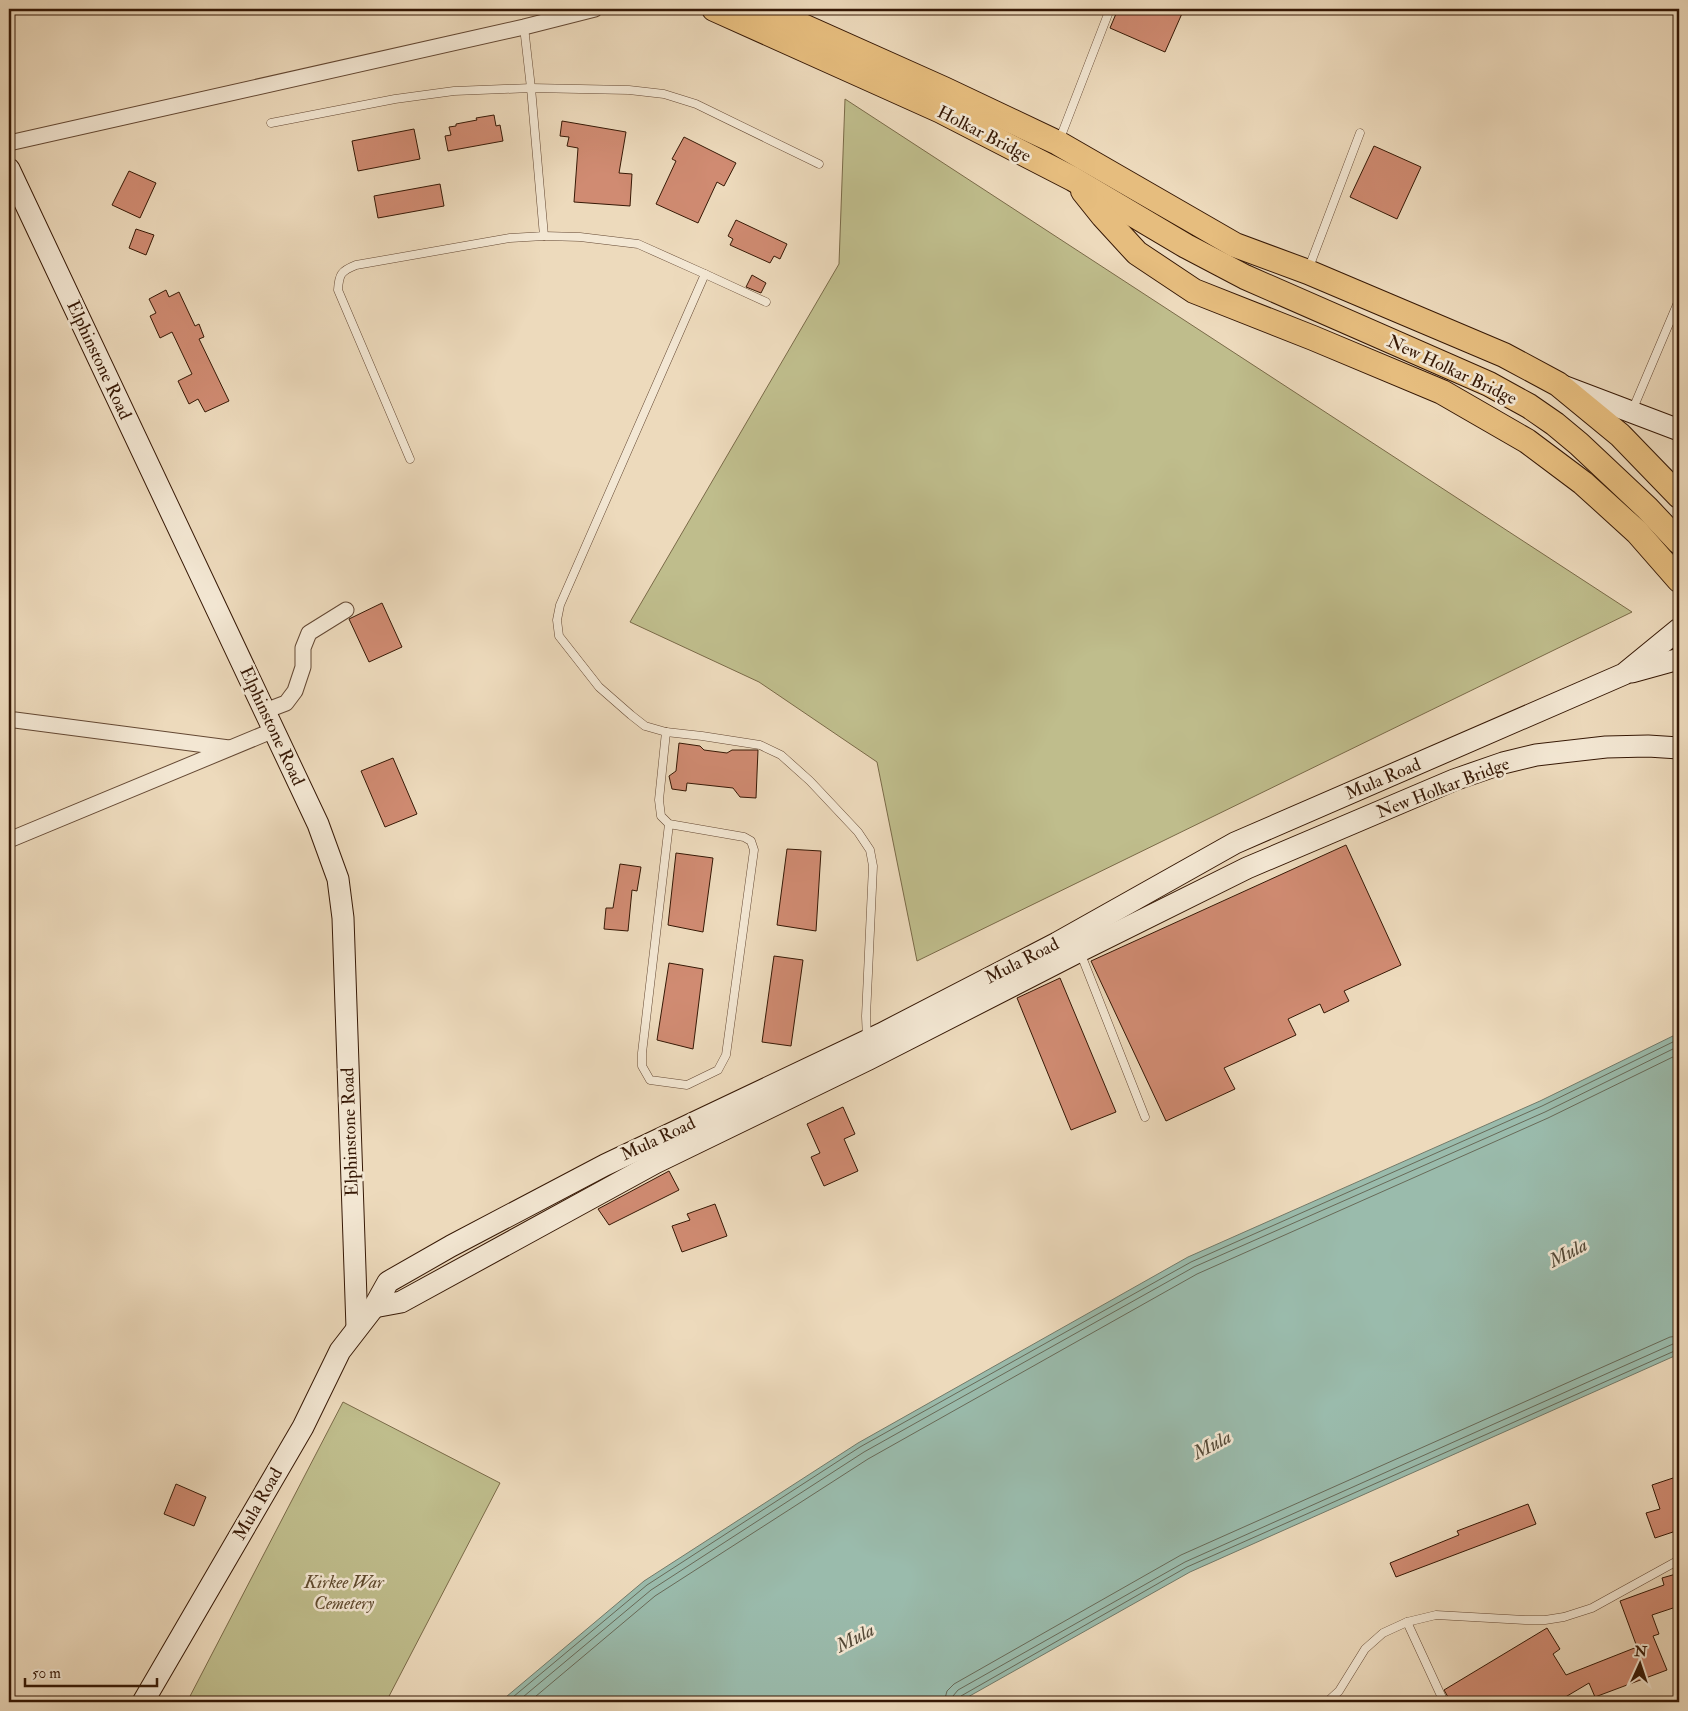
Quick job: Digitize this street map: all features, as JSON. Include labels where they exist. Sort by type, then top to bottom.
[{"type":"main road","name":"Holkar Bridge","points":[[714,9],[941,111],[1073,179],[1186,246],[1245,276]]},
{"type":"main road","points":[[765,9],[944,89],[1058,143],[1235,245],[1308,272],[1504,354],[1558,384],[1679,430]]},
{"type":"main road","name":"Elphinstone Road","points":[[9,169],[318,824],[338,879],[343,918],[357,1328]]},
{"type":"main road","points":[[1073,179],[1103,216],[1137,253],[1194,291],[1442,392],[1527,441],[1583,483],[1637,532],[1679,580]]},
{"type":"main road","name":"New Holkar Bridge","points":[[1245,276],[1489,384],[1529,406],[1579,444],[1647,508],[1679,542]]},
{"type":"main road","points":[[1558,384],[1620,435],[1679,496]]},
{"type":"main road","name":"Mula Road","points":[[1076,943],[1234,843],[1624,674],[1679,629]]},
{"type":"main road","points":[[1624,674],[1679,659]]},
{"type":"main road","name":"New Holkar Bridge","points":[[1208,887],[1247,868],[1454,780],[1503,764],[1536,756],[1606,747],[1648,746],[1679,748]]},
{"type":"main road","points":[[1198,865],[1208,887]]},
{"type":"main road","name":"Mula Road","points":[[143,1702],[303,1427],[340,1351],[374,1308],[388,1282],[451,1246],[605,1165],[692,1134],[868,1050],[1076,943],[1208,887]]},
{"type":"main road","name":"Mula Road","points":[[374,1308],[401,1302],[655,1163],[692,1134]]},
{"type":"main road","points":[[565,1186],[575,1206]]},
{"type":"street","points":[[9,143],[524,27],[596,9]]},
{"type":"street","points":[[265,711],[286,703],[295,691],[303,667],[303,648],[309,634],[346,610]]},
{"type":"street","points":[[14,720],[230,748]]},
{"type":"street","points":[[9,840],[274,730]]},
{"type":"lane","points":[[1058,143],[1110,9]]},
{"type":"lane","points":[[524,27],[544,236]]},
{"type":"lane","points":[[271,123],[404,97],[454,91],[531,88],[629,90],[664,94],[696,104],[819,164]]},
{"type":"lane","points":[[1308,272],[1360,133]]},
{"type":"lane","points":[[410,459],[338,290],[339,277],[345,269],[356,265],[510,238],[544,236],[580,237],[638,244],[766,302]]},
{"type":"lane","points":[[705,274],[560,605],[557,620],[559,636],[599,687],[645,726],[666,732],[760,745],[781,755],[810,781],[858,832],[870,850],[873,866],[866,1016],[868,1050]]},
{"type":"lane","points":[[1632,411],[1679,300]]},
{"type":"lane","points":[[666,732],[659,800],[661,816],[669,824],[744,837],[751,841],[754,850],[726,1055],[718,1070],[687,1084],[650,1080],[642,1066],[669,824]]},
{"type":"lane","points":[[1076,943],[1145,1117]]},
{"type":"lane","points":[[1327,1702],[1339,1691],[1365,1649],[1383,1633],[1407,1622],[1436,1616],[1525,1620],[1545,1620],[1564,1617],[1592,1608],[1679,1560]]},
{"type":"lane","points":[[1407,1622],[1444,1702]]},
{"type":"green space","points":[[845,99],[1632,612],[917,961],[877,762],[759,682],[630,622],[839,264]]},
{"type":"green space","name":"Kirkee War Cemetery","points":[[343,1402],[500,1483],[386,1702],[187,1702]]},
{"type":"water","name":"Mula","points":[[1679,1033],[1679,1354],[1190,1572],[959,1702],[500,1702],[644,1581],[858,1443],[1188,1257],[1540,1101]]},
{"type":"building","points":[[1118,9],[1184,9],[1165,52],[1110,28]]},
{"type":"building","points":[[494,115],[496,126],[500,125],[503,141],[448,151],[445,136],[451,135],[449,127],[477,120],[476,118]]},
{"type":"building","points":[[562,121],[626,132],[619,173],[632,174],[630,206],[574,202],[578,148],[567,146],[569,137],[560,136]]},
{"type":"building","points":[[414,129],[420,159],[358,171],[352,141]]},
{"type":"building","points":[[684,137],[736,163],[724,186],[717,182],[698,223],[656,204],[676,161],[672,159]]},
{"type":"building","points":[[1374,146],[1421,167],[1397,219],[1350,197]]},
{"type":"building","points":[[129,171],[156,183],[140,218],[112,205]]},
{"type":"building","points":[[440,184],[444,206],[378,218],[374,196]]},
{"type":"building","points":[[736,220],[787,244],[780,259],[774,256],[770,263],[730,245],[733,239],[728,236]]},
{"type":"building","points":[[136,229],[154,235],[146,255],[129,248]]},
{"type":"building","points":[[752,275],[766,283],[761,293],[746,287]]},
{"type":"building","points":[[166,290],[169,297],[179,292],[195,326],[199,324],[204,337],[199,339],[229,401],[205,412],[198,399],[189,404],[178,381],[192,374],[172,332],[160,338],[150,316],[156,313],[149,299]]},
{"type":"building","points":[[382,603],[402,647],[369,662],[349,619]]},
{"type":"building","points":[[679,743],[700,746],[704,750],[727,753],[732,750],[758,750],[756,798],[740,797],[733,788],[687,783],[686,791],[672,789],[669,776],[676,771]]},
{"type":"building","points":[[393,758],[417,814],[385,827],[361,771]]},
{"type":"building","points":[[1346,845],[1401,965],[1344,991],[1349,1001],[1324,1013],[1320,1004],[1288,1019],[1296,1035],[1224,1068],[1235,1089],[1166,1121],[1091,961]]},
{"type":"building","points":[[787,849],[821,851],[816,931],[777,925]]},
{"type":"building","points":[[676,853],[713,858],[703,932],[668,925]]},
{"type":"building","points":[[620,864],[641,867],[637,891],[632,890],[628,931],[604,929],[606,908],[613,908]]},
{"type":"building","points":[[774,956],[803,960],[791,1046],[762,1042]]},
{"type":"building","points":[[669,963],[703,969],[693,1049],[657,1040]]},
{"type":"building","points":[[1060,978],[1116,1112],[1071,1130],[1017,998]]},
{"type":"building","points":[[843,1107],[855,1134],[844,1139],[858,1171],[824,1186],[811,1157],[820,1153],[807,1124]]},
{"type":"building","points":[[669,1171],[679,1190],[609,1225],[598,1209]]},
{"type":"building","points":[[715,1204],[727,1236],[682,1252],[672,1226],[690,1220],[687,1214]]},
{"type":"building","points":[[1679,1476],[1679,1530],[1655,1538],[1646,1513],[1660,1509],[1652,1485]]},
{"type":"building","points":[[176,1484],[206,1497],[194,1526],[164,1514]]},
{"type":"building","points":[[1528,1504],[1536,1524],[1396,1577],[1390,1563],[1459,1535],[1457,1531]]},
{"type":"building","points":[[1676,1574],[1679,1586],[1679,1606],[1652,1615],[1659,1634],[1653,1636],[1667,1670],[1595,1697],[1589,1683],[1557,1702],[1451,1702],[1444,1690],[1547,1628],[1560,1649],[1553,1654],[1566,1675],[1637,1647],[1620,1601],[1664,1585],[1662,1578]]}]
